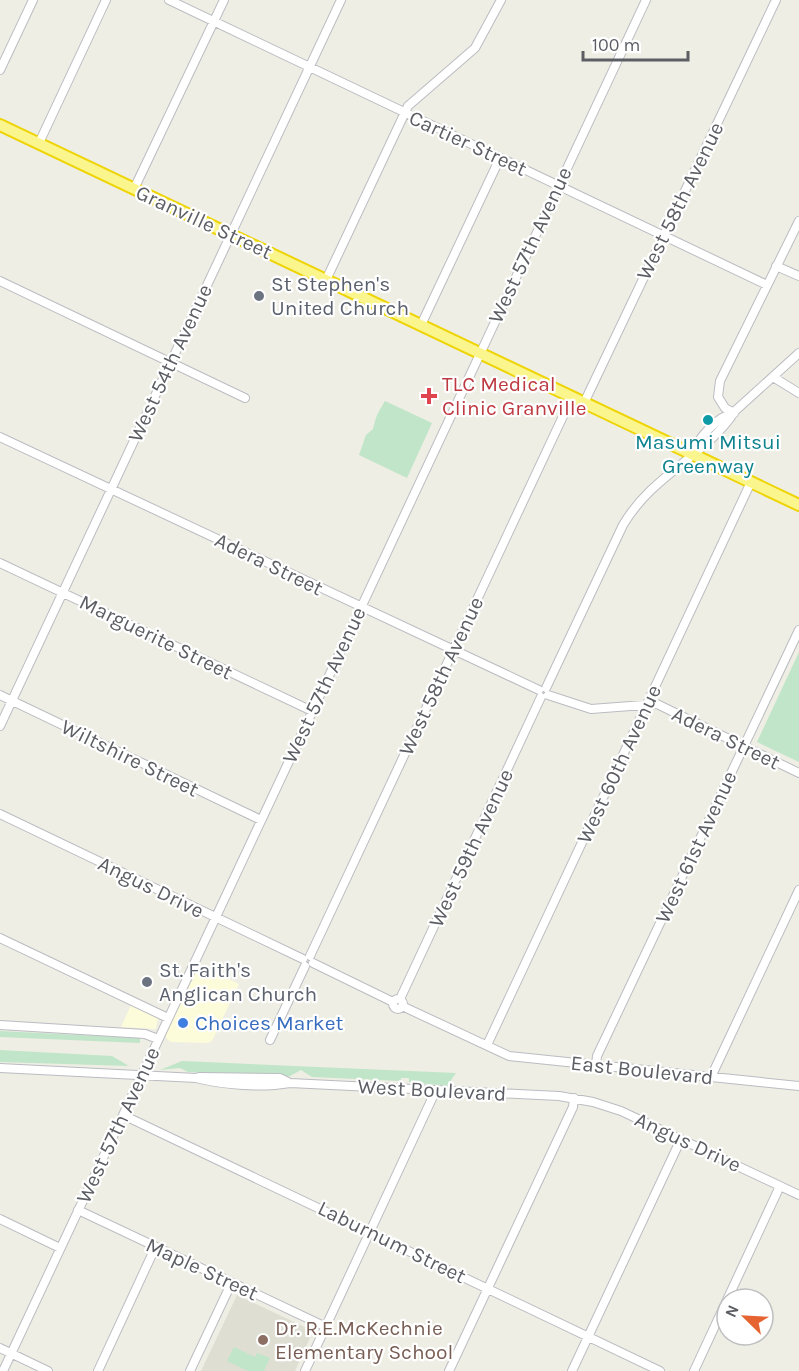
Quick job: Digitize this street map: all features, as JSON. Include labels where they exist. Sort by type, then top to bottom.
[{"type":"highway","name":"Granville Street","points":[[0,124],[799,505]]},
{"type":"street","points":[[0,70],[33,0]]},
{"type":"street","points":[[39,143],[106,0]]},
{"type":"street","name":"Cartier Street","points":[[169,0],[767,285]]},
{"type":"street","points":[[134,189],[224,0]]},
{"type":"street","name":"West 54th Avenue","points":[[0,726],[341,0]]},
{"type":"street","points":[[326,280],[409,105],[475,48],[501,0]]},
{"type":"street","name":"West 57th Avenue","points":[[3,1371],[645,0]]},
{"type":"street","name":"West 58th Avenue","points":[[584,403],[776,0]]},
{"type":"street","points":[[421,326],[500,158]]},
{"type":"street","points":[[734,413],[721,403],[718,387],[799,221]]},
{"type":"street","points":[[776,266],[799,276]]},
{"type":"street","points":[[0,281],[245,398]]},
{"type":"street","name":"West 59th Avenue","points":[[398,1002],[623,525],[648,490],[691,454],[698,440],[726,415],[734,413],[799,353]]},
{"type":"street","points":[[773,377],[799,393]]},
{"type":"street","name":"West 58th Avenue","points":[[270,1040],[572,397]]},
{"type":"street","name":"Adera Street","points":[[0,436],[543,693],[591,709],[657,704],[799,772]]},
{"type":"street","name":"West 60th Avenue","points":[[487,1045],[751,482]]},
{"type":"street","name":"Marguerite Street","points":[[0,563],[312,711]]},
{"type":"street","name":"West 61st Avenue","points":[[596,1065],[597,1056],[799,630]]},
{"type":"street","name":"Wiltshire Street","points":[[0,694],[261,820]]},
{"type":"street","name":"Angus Drive","points":[[0,814],[487,1045]]},
{"type":"street","points":[[711,1077],[799,890]]},
{"type":"street","points":[[0,938],[168,1018]]},
{"type":"street","points":[[0,1025],[145,1034],[158,1039]]},
{"type":"street","name":"East Boulevard","points":[[487,1045],[509,1056],[799,1086]]},
{"type":"street","name":"West Boulevard","points":[[0,1068],[142,1074],[196,1078],[213,1082],[278,1085],[290,1083],[574,1098]]},
{"type":"street","points":[[305,1371],[436,1090]]},
{"type":"street","points":[[449,1371],[573,1107],[574,1098]]},
{"type":"street","name":"Angus Drive","points":[[574,1098],[614,1108],[799,1194]]},
{"type":"street","name":"Laburnum Street","points":[[123,1115],[660,1371]]},
{"type":"street","points":[[572,1371],[681,1139]]},
{"type":"street","points":[[694,1371],[780,1186]]},
{"type":"street","name":"Maple Street","points":[[78,1210],[326,1327]]},
{"type":"street","points":[[0,1219],[60,1248]]},
{"type":"street","points":[[98,1371],[155,1248]]},
{"type":"street","points":[[190,1371],[231,1284]]},
{"type":"street","points":[[0,1348],[48,1371]]},
{"type":"shaded area","points":[[385,401],[432,423],[407,478],[359,455],[366,435],[373,429]]},
{"type":"shaded area","points":[[799,652],[799,762],[757,742]]},
{"type":"shaded area","points":[[200,965],[239,984],[212,1041],[208,1043],[171,1042],[166,1038],[166,1032]]},
{"type":"shaded area","points":[[131,1005],[158,1018],[156,1029],[121,1027]]},
{"type":"shaded area","points":[[0,1031],[140,1038],[140,1043],[0,1037]]},
{"type":"shaded area","points":[[0,1050],[112,1056],[129,1066],[0,1062]]},
{"type":"shaded area","points":[[182,1061],[456,1073],[447,1086],[409,1082],[409,1078],[401,1078],[401,1081],[312,1077],[301,1070],[288,1077],[188,1072],[180,1068],[160,1070]]},
{"type":"shaded area","name":"Dr. R.E.McKechnie Elementary School","points":[[237,1295],[313,1331],[295,1371],[201,1371]]},
{"type":"shaded area","points":[[234,1347],[255,1357],[257,1353],[270,1358],[264,1371],[248,1371],[227,1361]]},
{"type":"place","name":"St Stephen's United Church","points":[[259,296]]},
{"type":"place","name":"TLC Medical Clinic Granville","points":[[429,396]]},
{"type":"place","name":"Masumi Mitsui Greenway","points":[[708,420]]},
{"type":"place","name":"St. Faith's Anglican Church","points":[[147,982]]},
{"type":"place","name":"Choices Market","points":[[183,1023]]},
{"type":"place","name":"Dr. R.E.McKechnie Elementary School","points":[[263,1340]]}]
